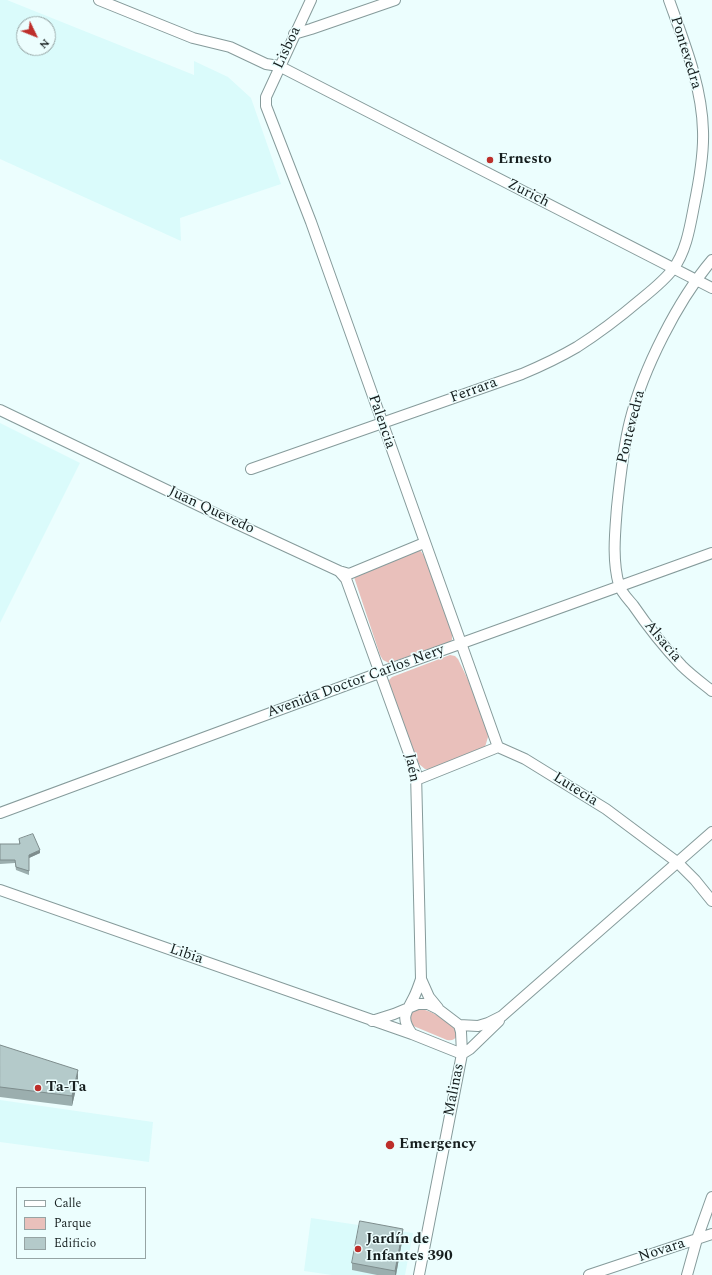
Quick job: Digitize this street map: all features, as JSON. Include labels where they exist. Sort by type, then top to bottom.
[{"type":"street","name":"Zurich","points":[[100,0],[193,38],[230,47],[266,64],[279,66],[712,288]]},
{"type":"street","name":"Lisboa","points":[[266,97],[310,0]]},
{"type":"street","points":[[294,34],[395,0]]},
{"type":"street","name":"Pontevedra","points":[[669,0],[693,71],[700,101],[703,131],[700,173],[693,215],[688,235],[674,269]]},
{"type":"street","name":"Palencia","points":[[266,97],[266,106],[311,222],[424,543],[498,747]]},
{"type":"street","points":[[697,280],[712,260]]},
{"type":"street","name":"Ferrara","points":[[251,469],[522,374],[576,348],[618,319],[662,282],[674,269]]},
{"type":"street","name":"Pontevedra","points":[[619,586],[614,542],[621,469],[630,421],[639,394],[659,345],[678,309],[697,280]]},
{"type":"street","name":"Juan Quevedo","points":[[0,410],[339,571],[349,574],[424,543]]},
{"type":"street","name":"Avenida Doctor Carlos Nery","points":[[0,813],[379,672],[461,644],[712,553]]},
{"type":"street","name":"Jaén","points":[[339,571],[346,579],[413,762],[416,780],[420,979],[408,1007]]},
{"type":"street","name":"Alsacia","points":[[619,586],[650,630],[683,667],[712,691]]},
{"type":"street","points":[[416,780],[498,747]]},
{"type":"street","name":"Lutecia","points":[[498,747],[526,759],[606,809],[677,862],[695,880],[712,901]]},
{"type":"street","name":"Malinas","points":[[459,1025],[478,1026],[502,1016],[712,832]]},
{"type":"street","name":"Libia","points":[[0,890],[412,1034],[462,1054]]},
{"type":"street","name":"Jaén","points":[[420,979],[429,997],[438,1008]]},
{"type":"street","points":[[372,1021],[394,1014],[408,1007],[418,1004],[428,1004],[438,1008],[459,1025],[461,1032],[462,1054]]},
{"type":"street","points":[[408,1007],[405,1017],[407,1026],[412,1034]]},
{"type":"street","name":"Malinas","points":[[419,1275],[462,1054],[470,1049],[498,1023],[502,1016]]},
{"type":"street","points":[[687,1275],[697,1239],[712,1197]]},
{"type":"street","name":"Novara","points":[[589,1275],[712,1234]]},
{"type":"shaded area","points":[[0,0],[7,0],[47,16],[16,16],[16,56],[56,56],[56,20],[194,75],[194,61],[228,77],[251,98],[281,184],[180,218],[181,241],[0,159]]},
{"type":"shaded area","points":[[0,423],[80,463],[0,623]]},
{"type":"shaded area","points":[[0,1100],[153,1122],[149,1162],[0,1142]]},
{"type":"shaded area","name":"Jardín de Infantes 390","points":[[311,1218],[413,1233],[405,1275],[332,1275],[304,1271]]},
{"type":"green space","points":[[420,550],[425,557],[452,634],[452,640],[448,643],[389,663],[383,660],[380,655],[354,577]]},
{"type":"green space","points":[[450,655],[455,656],[458,659],[471,686],[487,729],[488,737],[485,747],[431,769],[425,769],[419,764],[388,685],[388,681],[392,677]]},
{"type":"green space","points":[[416,1008],[432,1013],[446,1021],[454,1027],[457,1036],[453,1040],[447,1040],[411,1025],[408,1013]]},
{"type":"building","points":[[33,834],[40,850],[29,855],[29,871],[16,867],[15,860],[0,860],[0,844],[20,844],[19,839]]},
{"type":"building","name":"Ta-Ta","points":[[0,1045],[78,1070],[72,1096],[0,1087]]},
{"type":"building","points":[[360,1221],[403,1229],[395,1271],[352,1263]]},
{"type":"place","name":"Ernesto","points":[[490,160]]},
{"type":"place","name":"Ta-Ta","points":[[38,1088]]},
{"type":"place","name":"Emergency","points":[[390,1145]]},
{"type":"place","name":"Jardín de Infantes 390","points":[[358,1249]]}]
